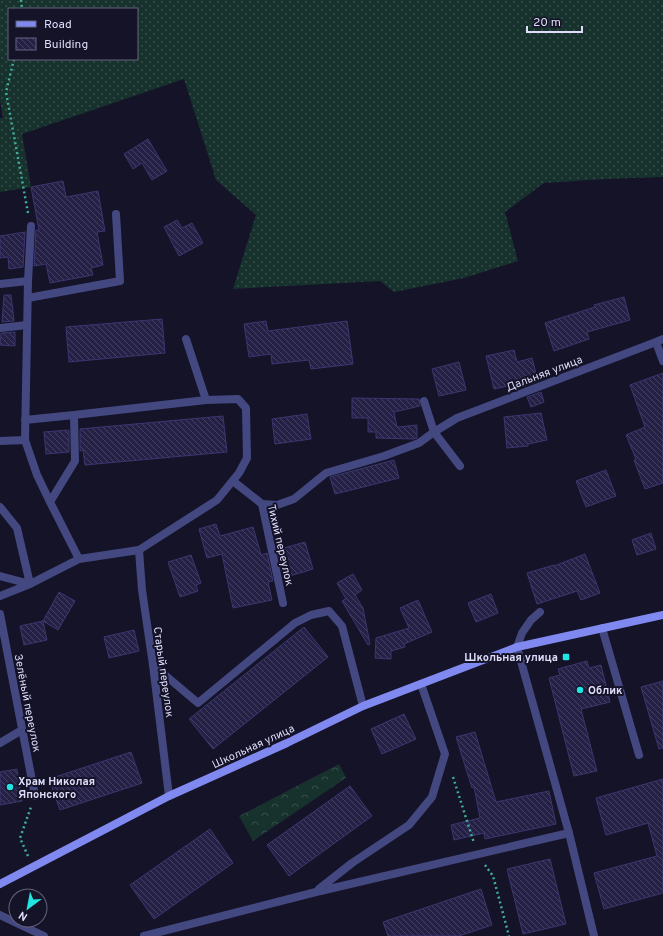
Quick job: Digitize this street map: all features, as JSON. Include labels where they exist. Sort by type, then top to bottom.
[{"type":"street","points":[[28,298],[120,281],[116,214]]},
{"type":"street","points":[[31,226],[28,281],[25,440],[37,475],[79,559]]},
{"type":"street","points":[[0,284],[28,281]]},
{"type":"street","points":[[0,328],[27,325]]},
{"type":"street","points":[[186,339],[206,400]]},
{"type":"street","points":[[660,341],[663,361]]},
{"type":"street","name":"Дальняя улица","points":[[262,504],[277,505],[294,498],[326,473],[384,456],[419,443],[457,418],[660,341]]},
{"type":"street","points":[[0,596],[30,584],[79,559],[139,550],[217,500],[239,473],[247,458],[246,408],[238,399],[206,400],[25,420]]},
{"type":"street","points":[[424,401],[434,432],[460,466]]},
{"type":"street","points":[[50,502],[75,461],[74,415]]},
{"type":"street","points":[[0,441],[25,440]]},
{"type":"street","name":"Тихий переулок","points":[[233,481],[262,504],[283,603]]},
{"type":"street","points":[[0,506],[17,528],[30,584]]},
{"type":"street","name":"Старый переулок","points":[[139,550],[142,590],[170,796]]},
{"type":"street","points":[[0,576],[30,584]]},
{"type":"street","points":[[153,665],[198,703],[295,624],[311,615],[328,611],[342,626],[363,706]]},
{"type":"street","points":[[540,612],[531,620],[522,633],[517,647],[569,833],[594,936]]},
{"type":"street","name":"Зелёный переулок","points":[[0,614],[35,796]]},
{"type":"street","name":"Школьная улица","points":[[0,884],[170,796],[287,743],[363,706],[517,647],[663,615]]},
{"type":"street","points":[[602,628],[639,755]]},
{"type":"street","points":[[316,892],[352,864],[409,824],[432,797],[445,754],[421,684]]},
{"type":"street","points":[[0,743],[22,730]]},
{"type":"street","points":[[144,936],[316,892],[569,833]]},
{"type":"street","points":[[0,915],[44,936]]},
{"type":"path","points":[[14,60],[6,92],[31,226]]},
{"type":"path","points":[[34,867],[20,838],[35,796]]},
{"type":"green space","points":[[0,0],[663,0],[663,177],[544,183],[505,212],[518,261],[464,278],[394,292],[380,281],[233,289],[256,215],[216,180],[184,79],[22,134],[31,187],[0,192],[0,118],[3,118],[0,100]]},
{"type":"green space","points":[[339,764],[346,778],[253,841],[239,816]]},
{"type":"building","points":[[148,139],[167,171],[152,180],[142,163],[133,169],[124,154]]},
{"type":"building","points":[[63,181],[66,197],[98,191],[105,231],[97,232],[103,265],[91,268],[93,275],[50,283],[46,264],[34,266],[36,230],[39,230],[31,187]]},
{"type":"building","points":[[177,220],[182,228],[192,223],[203,243],[179,256],[164,227]]},
{"type":"building","points":[[25,232],[23,267],[9,269],[8,257],[0,258],[0,236]]},
{"type":"building","points":[[4,295],[11,295],[14,321],[2,322]]},
{"type":"building","points":[[624,297],[630,320],[587,332],[589,339],[554,351],[545,323],[595,307],[594,305]]},
{"type":"building","points":[[162,319],[165,353],[69,362],[66,327]]},
{"type":"building","points":[[266,321],[268,331],[347,321],[353,364],[311,369],[309,360],[272,364],[271,354],[249,357],[244,324]]},
{"type":"building","points":[[15,332],[15,346],[0,345],[1,333]]},
{"type":"building","points":[[514,350],[517,362],[532,358],[538,381],[522,387],[521,383],[494,389],[486,356]]},
{"type":"building","points":[[459,362],[466,390],[439,396],[432,369]]},
{"type":"building","points":[[663,373],[663,483],[645,489],[634,460],[636,459],[626,435],[645,427],[630,385]]},
{"type":"building","points":[[541,392],[544,402],[531,407],[527,397]]},
{"type":"building","points":[[352,398],[419,399],[420,406],[394,412],[397,427],[417,425],[417,438],[376,438],[376,432],[368,432],[368,418],[352,418]]},
{"type":"building","points":[[541,413],[547,440],[528,444],[528,446],[507,448],[504,417]]},
{"type":"building","points":[[307,414],[311,439],[275,444],[272,419]]},
{"type":"building","points":[[223,416],[227,452],[85,465],[83,450],[80,451],[80,429]]},
{"type":"building","points":[[69,430],[69,452],[46,454],[44,432]]},
{"type":"building","points":[[394,460],[399,478],[335,494],[330,477]]},
{"type":"building","points":[[606,470],[616,496],[586,507],[576,481]]},
{"type":"building","points":[[216,524],[220,536],[253,527],[261,555],[267,553],[273,581],[268,582],[272,600],[233,608],[222,554],[207,558],[199,529]]},
{"type":"building","points":[[651,533],[656,549],[637,555],[632,540]]},
{"type":"building","points":[[305,542],[313,569],[283,578],[277,550]]},
{"type":"building","points":[[585,554],[600,593],[581,600],[577,591],[537,604],[527,573],[554,566]]},
{"type":"building","points":[[191,555],[201,583],[196,585],[198,591],[180,597],[168,562]]},
{"type":"building","points":[[353,574],[362,590],[355,595],[363,608],[370,644],[368,645],[342,601],[346,599],[337,583]]},
{"type":"building","points":[[59,592],[75,601],[58,630],[43,621]]},
{"type":"building","points":[[491,594],[498,613],[476,622],[468,603]]},
{"type":"building","points":[[418,600],[432,632],[404,644],[405,647],[391,651],[391,659],[375,658],[376,638],[409,628],[400,608]]},
{"type":"building","points":[[43,621],[47,640],[24,645],[20,626]]},
{"type":"building","points":[[304,627],[328,657],[213,749],[189,719]]},
{"type":"building","points":[[134,630],[139,651],[109,658],[104,637]]},
{"type":"building","points":[[587,661],[589,668],[601,665],[610,702],[581,709],[597,771],[574,776],[549,678],[560,675],[558,669]]},
{"type":"building","points":[[663,681],[663,748],[659,749],[641,687]]},
{"type":"building","points":[[404,714],[416,739],[382,754],[371,729]]},
{"type":"building","points":[[475,732],[496,802],[549,791],[556,824],[485,839],[484,833],[454,840],[451,825],[480,818],[474,787],[472,788],[456,737]]},
{"type":"building","points":[[131,752],[142,783],[60,810],[49,779]]},
{"type":"building","name":"Храм Николая Японского","points":[[17,769],[22,801],[0,805],[0,772]]},
{"type":"building","points":[[663,779],[663,893],[604,909],[594,873],[657,856],[648,823],[606,835],[596,798]]},
{"type":"building","points":[[350,786],[372,816],[289,876],[267,845]]},
{"type":"building","points":[[210,829],[233,863],[154,919],[130,885]]},
{"type":"building","points":[[550,859],[566,924],[523,934],[507,869]]},
{"type":"building","points":[[481,889],[492,925],[459,936],[388,936],[383,922]]},
{"type":"place","name":"Школьная улица","points":[[566,657]]},
{"type":"place","name":"Облик","points":[[580,690]]},
{"type":"place","name":"Храм Николая Японского","points":[[10,787]]}]
